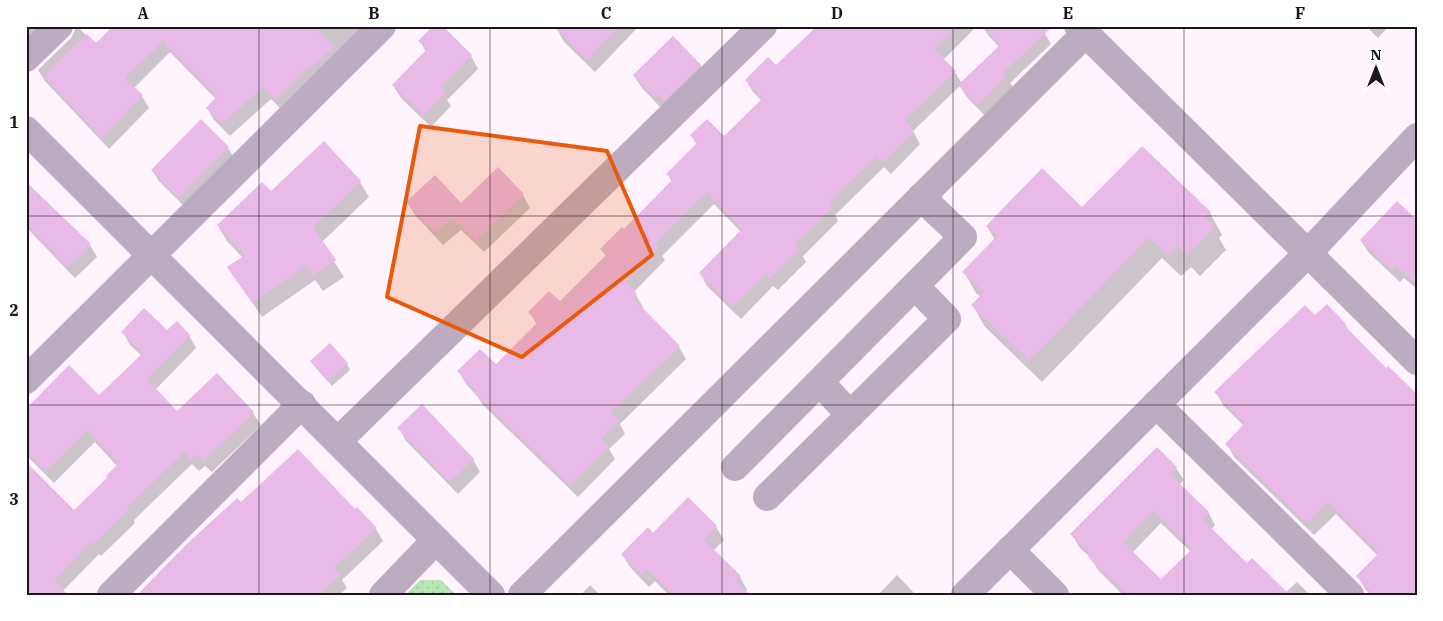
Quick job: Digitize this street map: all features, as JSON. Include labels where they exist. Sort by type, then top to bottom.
[{"type":"street","points":[[26,58],[59,26]]},
{"type":"street","points":[[26,380],[382,26]]},
{"type":"street","points":[[338,441],[763,26]]},
{"type":"street","points":[[522,595],[921,197],[1082,30],[1417,361]]},
{"type":"street","points":[[26,130],[491,595]]},
{"type":"street","points":[[965,595],[1308,254],[1417,137]]},
{"type":"street","points":[[735,467],[963,237],[921,197]]},
{"type":"street","points":[[767,497],[947,319],[915,286]]},
{"type":"street","points":[[820,382],[850,415]]},
{"type":"street","points":[[111,595],[302,404]]},
{"type":"street","points":[[1156,404],[1350,595]]},
{"type":"street","points":[[383,595],[436,540]]},
{"type":"street","points":[[1010,550],[1055,595]]},
{"type":"highlighted area","points":[[420,126],[607,151],[652,255],[522,357],[387,297]]},
{"type":"green space","points":[[420,580],[441,580],[456,595],[405,595]]},
{"type":"building","points":[[113,26],[314,26],[334,47],[311,68],[309,66],[276,100],[263,87],[222,124],[206,108],[217,96],[163,41],[125,78],[143,95],[102,138],[43,76],[87,34],[96,43]]},
{"type":"building","points":[[433,26],[443,26],[472,55],[440,88],[445,93],[423,115],[392,85],[427,49],[418,41]]},
{"type":"building","points":[[553,26],[619,26],[587,60]]},
{"type":"building","points":[[817,26],[957,26],[934,49],[956,71],[905,120],[914,131],[883,162],[877,156],[828,203],[832,208],[795,244],[800,249],[770,279],[766,274],[733,307],[699,273],[742,229],[707,192],[655,244],[659,247],[625,282],[637,294],[633,298],[680,346],[611,413],[619,420],[601,438],[609,446],[570,485],[474,393],[476,391],[457,371],[480,349],[496,364],[538,322],[528,312],[549,291],[560,301],[606,255],[600,249],[622,227],[624,229],[672,180],[666,174],[697,143],[690,135],[707,119],[724,136],[763,98],[745,80],[768,57],[776,65]]},
{"type":"building","points":[[982,26],[1053,26],[1004,72],[1007,75],[977,105],[958,85],[1000,45]]},
{"type":"building","points":[[673,36],[701,65],[664,101],[657,94],[654,97],[633,75]]},
{"type":"building","points":[[201,119],[229,147],[179,198],[151,170]]},
{"type":"building","points":[[324,141],[361,181],[313,227],[336,260],[313,276],[306,265],[252,303],[227,267],[245,255],[217,225],[262,182],[271,191]]},
{"type":"building","points":[[1142,146],[1211,212],[1205,218],[1215,227],[1187,255],[1178,246],[1169,256],[1149,237],[1029,361],[971,305],[984,292],[962,272],[997,236],[986,226],[1042,168],[1082,207]]},
{"type":"building","points":[[498,167],[524,194],[476,240],[453,218],[435,233],[406,202],[435,175],[461,203]]},
{"type":"building","points":[[26,182],[91,244],[68,267],[26,224]]},
{"type":"building","points":[[1397,201],[1417,220],[1417,285],[1396,266],[1392,270],[1360,240]]},
{"type":"building","points":[[1327,304],[1346,324],[1344,325],[1386,368],[1388,366],[1417,394],[1417,595],[1374,595],[1356,576],[1379,553],[1328,502],[1306,523],[1225,444],[1245,423],[1214,392],[1305,305],[1315,315]]},
{"type":"building","points":[[144,308],[167,330],[177,321],[190,335],[147,379],[177,411],[217,373],[254,412],[204,461],[197,454],[192,460],[184,452],[127,508],[129,510],[94,544],[91,542],[54,580],[68,595],[26,595],[26,462],[74,510],[107,478],[106,476],[118,464],[87,430],[46,471],[26,451],[26,409],[69,365],[99,395],[143,353],[121,332]]},
{"type":"building","points":[[330,343],[348,363],[327,381],[310,361]]},
{"type":"building","points":[[422,404],[474,459],[450,482],[397,428]]},
{"type":"building","points":[[1157,447],[1177,467],[1170,474],[1209,512],[1202,519],[1247,563],[1252,558],[1290,595],[1128,595],[1089,558],[1091,555],[1070,534]],"holes":[[[1154,511],[1192,549],[1161,579],[1123,542]]]},
{"type":"building","points":[[298,449],[355,509],[357,507],[377,528],[334,568],[340,575],[319,595],[137,595],[187,544],[237,498],[241,502]]},
{"type":"building","points":[[688,497],[717,526],[704,540],[741,576],[736,581],[750,595],[673,595],[647,569],[641,575],[621,554],[648,527],[653,533]]}]
